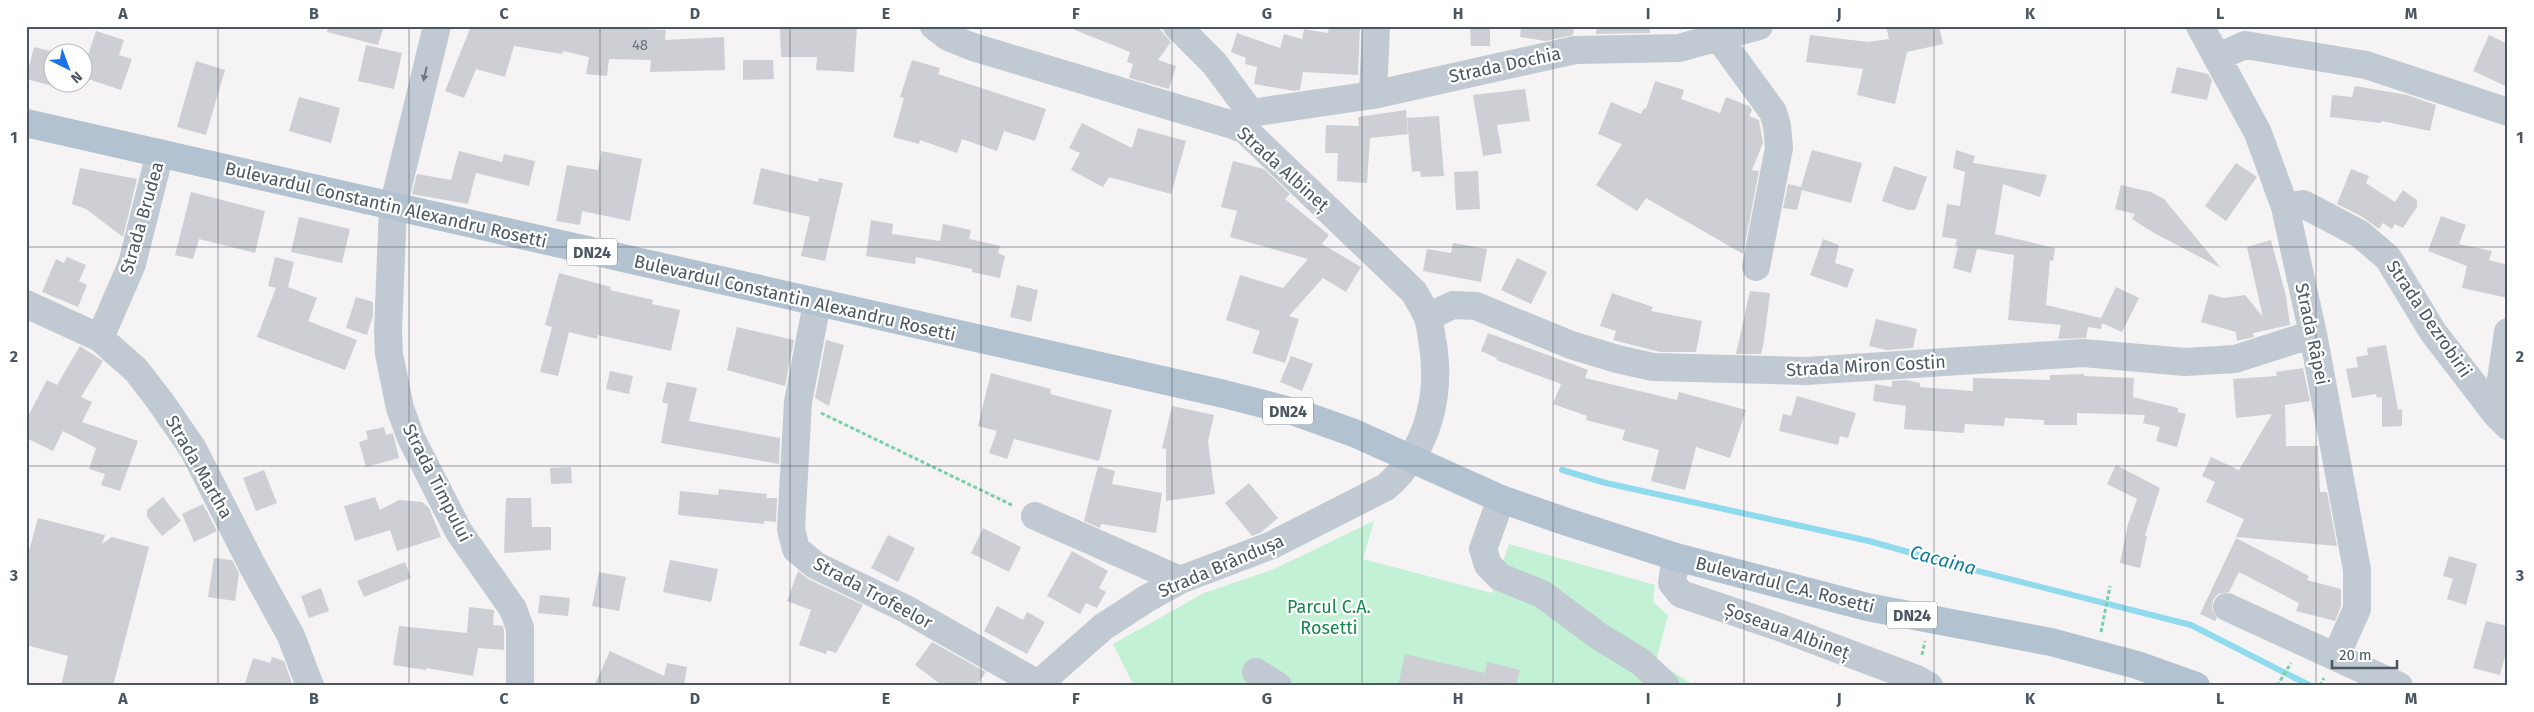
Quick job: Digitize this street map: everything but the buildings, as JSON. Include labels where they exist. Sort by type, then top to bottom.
[{"type":"main road","name":"Bulevardul Constantin Alexandru Rosetti","points":[[26,123],[1224,394],[1298,413],[1354,433],[1412,457]]},
{"type":"main road","name":"Bulevardul C.A. Rosetti","points":[[1412,457],[1501,499],[1676,557],[1810,593],[2097,653],[2196,686]]},
{"type":"street","name":"Strada Timpului","points":[[437,26],[393,207],[388,330],[389,354],[400,408],[411,438],[459,532],[513,609],[518,620],[520,686]]},
{"type":"street","name":"Strada Albineț","points":[[934,26],[948,37],[974,47],[1233,125],[1248,122],[1414,292],[1428,317],[1437,363],[1435,394],[1428,423],[1412,457]]},
{"type":"street","points":[[1177,26],[1214,63],[1248,122]]},
{"type":"street","points":[[1373,95],[1376,26]]},
{"type":"street","name":"Strada Dochia","points":[[1248,122],[1373,95],[1578,38],[1679,48],[1759,26]]},
{"type":"street","name":"Strada Râpei","points":[[2200,26],[2258,133],[2285,207],[2313,334],[2357,570],[2357,608],[2336,656]]},
{"type":"street","points":[[1719,38],[1773,112],[1777,126],[1779,148],[1756,267]]},
{"type":"street","points":[[2218,57],[2245,44],[2366,65],[2508,112]]},
{"type":"street","name":"Strada Brudea","points":[[100,338],[132,264],[160,153]]},
{"type":"street","name":"Strada Dezrobirii","points":[[2285,207],[2303,204],[2360,234],[2388,258],[2433,332],[2502,420]]},
{"type":"street","name":"Strada Trofeelor","points":[[817,303],[798,402],[791,529],[796,549],[815,565],[906,609],[1037,685]]},
{"type":"street","name":"Strada Martha","points":[[26,304],[100,338],[136,370],[192,449],[291,636],[310,686]]},
{"type":"street","name":"Strada Miron Costin","points":[[1428,317],[1452,305],[1476,306],[1571,345],[1617,359],[1653,367],[1763,371],[1806,371],[2083,353],[2185,362],[2235,359],[2313,334]]},
{"type":"street","points":[[2502,420],[2508,332]]},
{"type":"street","name":"Strada Brândușa","points":[[1037,685],[1103,627],[1180,580],[1272,546],[1357,504],[1386,487],[1398,477],[1412,457]]},
{"type":"street","points":[[1501,499],[1483,549],[1488,565],[1500,577],[1542,594],[1600,637],[1641,662],[1666,686]]},
{"type":"street","points":[[1035,516],[1180,580]]},
{"type":"street","name":"Șoseaua Albineț","points":[[1676,557],[1672,583],[1681,594],[1780,627],[1923,682]]},
{"type":"street","points":[[2227,607],[2399,686]]},
{"type":"path","points":[[798,402],[1035,516]]},
{"type":"path","points":[[2097,653],[2110,586]]},
{"type":"path","points":[[1923,682],[1930,618]]},
{"type":"green space","name":"Parcul C.A. Rosetti","points":[[1374,521],[1363,559],[1492,593],[1509,544],[1655,585],[1653,602],[1668,615],[1656,661],[1695,686],[1134,686],[1113,644],[1204,593],[1274,569]]},
{"type":"waterway","name":"Cacaina","points":[[1562,470],[1606,483],[1869,541],[1958,566],[2191,625],[2311,686]]}]
